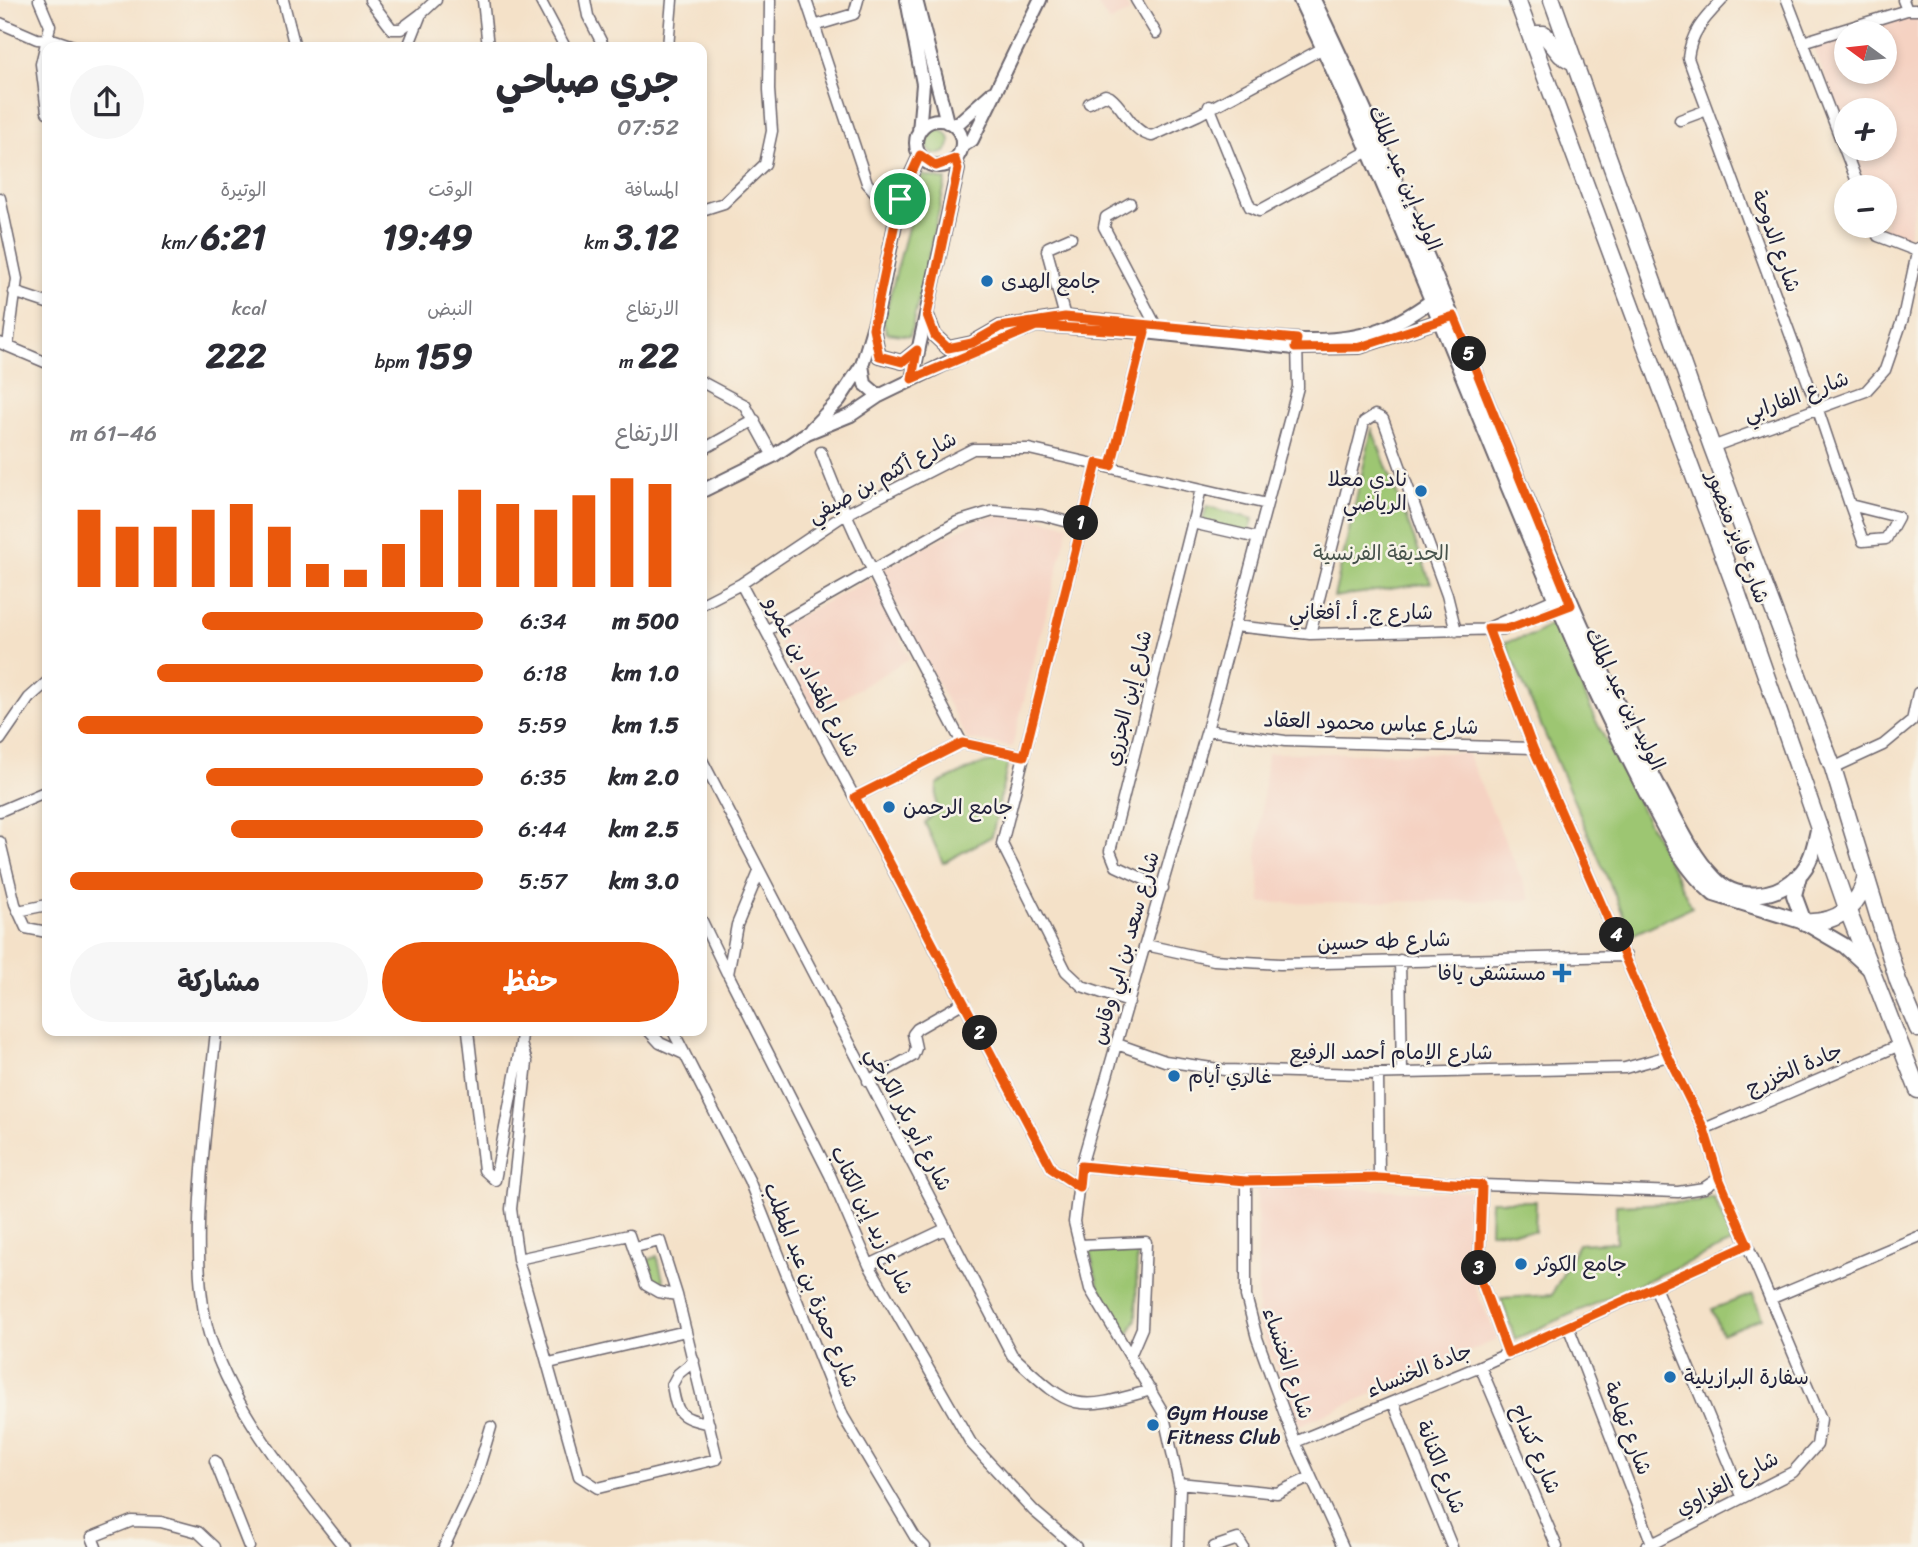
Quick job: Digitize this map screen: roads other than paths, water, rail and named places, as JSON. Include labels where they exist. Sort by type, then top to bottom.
[{"type":"highway","name":"شارع فايز منصور","points":[[1517,0],[1819,824],[1848,910],[1918,1090]]},
{"type":"highway","name":"شارع فايز منصور","points":[[1552,0],[1712,447],[1833,768],[1898,981],[1917,1027]]},
{"type":"highway","points":[[1532,39],[1539,32],[1544,34],[1561,55],[1575,63]]},
{"type":"highway","points":[[1804,922],[1830,921],[1848,910],[1859,897],[1866,870]]},
{"type":"highway","points":[[1900,1045],[1881,985],[1881,980],[1889,972],[1899,1001],[1917,1027]]},
{"type":"main road","name":"الوليد إبن عبد الملك","points":[[1301,0],[1328,45],[1438,296]]},
{"type":"main road","name":"الوليد إبن عبد الملك","points":[[1313,0],[1370,150],[1448,318],[1609,720],[1677,850],[1703,885],[1714,894],[1804,922],[1845,946],[1871,971]]},
{"type":"main road","name":"الوليد إبن عبد الملك","points":[[1563,601],[1684,835],[1704,866],[1714,879],[1734,892],[1770,894]]},
{"type":"main road","points":[[1804,922],[1794,895],[1799,876],[1812,853],[1819,824]]},
{"type":"main road","points":[[1773,913],[1770,894],[1799,876]]},
{"type":"street","points":[[39,0],[49,18],[45,42]]},
{"type":"street","points":[[283,0],[294,42]]},
{"type":"street","points":[[370,0],[392,29],[401,29],[436,0]]},
{"type":"street","points":[[483,0],[487,42]]},
{"type":"street","points":[[540,0],[562,42]]},
{"type":"street","points":[[585,0],[588,16],[601,42]]},
{"type":"street","points":[[668,42],[672,0]]},
{"type":"street","points":[[707,208],[724,203],[765,164],[772,131],[769,90],[770,0]]},
{"type":"street","points":[[806,0],[867,183],[880,198],[900,199]]},
{"type":"street","points":[[814,26],[854,14],[858,0]]},
{"type":"street","points":[[707,489],[773,456],[807,433],[839,400],[862,365],[873,328],[900,199],[920,155],[917,140],[923,84],[907,0]]},
{"type":"street","points":[[916,0],[951,124],[962,146]]},
{"type":"street","points":[[920,155],[936,166],[955,159],[962,146],[972,140],[1040,0]]},
{"type":"street","points":[[1136,0],[1156,33]]},
{"type":"street","name":"شارع الدوحة","points":[[1722,0],[1700,23],[1688,58],[1817,407],[1850,505],[1864,541],[1886,539],[1898,517],[1850,505]]},
{"type":"street","points":[[1787,0],[1854,175]]},
{"type":"street","points":[[1803,42],[1909,7]]},
{"type":"street","points":[[410,42],[421,14]]},
{"type":"street","points":[[0,23],[37,39],[57,42]]},
{"type":"street","points":[[1089,103],[1105,95],[1110,97],[1132,124],[1144,134],[1152,135],[1198,115],[1209,106],[1328,45]]},
{"type":"street","points":[[919,132],[928,123],[951,124],[995,91]]},
{"type":"street","points":[[1209,106],[1250,207],[1255,210],[1259,211],[1370,150]]},
{"type":"street","points":[[1680,120],[1707,110]]},
{"type":"street","points":[[912,379],[958,169],[955,159]]},
{"type":"street","points":[[0,198],[6,216],[5,254],[17,279],[4,344],[42,361]]},
{"type":"street","points":[[1111,466],[1151,329],[1104,227],[1106,217],[1130,203]]},
{"type":"street","points":[[1065,317],[1047,251],[1048,247],[1071,237]]},
{"type":"street","points":[[1884,238],[1918,249]]},
{"type":"street","name":"شارع الفارابي","points":[[1712,447],[1866,391],[1885,370],[1903,318],[1918,249]]},
{"type":"street","points":[[14,292],[42,301]]},
{"type":"street","points":[[1296,344],[1350,337],[1387,327],[1438,296]]},
{"type":"street","points":[[927,315],[935,336],[948,348],[972,343],[1000,327],[1065,317],[1296,344],[1360,347],[1448,318]]},
{"type":"street","points":[[807,433],[851,415],[879,396],[912,379],[1036,326],[1151,329]]},
{"type":"street","points":[[873,328],[879,356],[902,362],[917,350]]},
{"type":"street","name":"شارع سعد بن ابي وقاس","points":[[1178,1547],[1179,1483],[1163,1412],[1090,1289],[1074,1222],[1081,1166],[1163,888],[1298,387],[1296,344]]},
{"type":"street","points":[[862,365],[865,384],[879,396]]},
{"type":"street","points":[[707,385],[745,405],[773,456]]},
{"type":"street","points":[[1310,634],[1364,422],[1375,415],[1383,419],[1447,595],[1456,631]]},
{"type":"street","points":[[707,447],[755,420]]},
{"type":"street","name":"شارع أكثم بن صيفي","points":[[707,601],[741,584],[844,515],[973,449],[1029,449],[1267,504]]},
{"type":"street","points":[[821,452],[844,515],[962,743]]},
{"type":"street","points":[[1097,463],[1002,844],[1066,971],[1082,986],[1129,1002]]},
{"type":"street","name":"شارع إبن الجزري","points":[[1163,888],[1116,866],[1110,851],[1201,489]]},
{"type":"street","points":[[766,631],[957,522],[993,511],[1042,515],[1080,525]]},
{"type":"street","points":[[1192,523],[1258,538]]},
{"type":"street","name":"شارع المقداد بن عمرو","points":[[741,584],[1052,1169],[1079,1187]]},
{"type":"street","name":"شارع ج. أ. أفغاني","points":[[1234,625],[1310,634],[1456,631],[1488,628],[1563,601]]},
{"type":"street","name":"شارع الغزاوي","points":[[1488,628],[1533,748],[1668,1056],[1704,1129],[1719,1178],[1821,1419],[1817,1446],[1793,1472],[1649,1545]]},
{"type":"street","points":[[0,740],[29,698],[42,686]]},
{"type":"street","points":[[1833,768],[1883,745],[1912,721],[1918,693]]},
{"type":"street","name":"شارع عباس محمود العقاد","points":[[1207,730],[1285,741],[1533,748]]},
{"type":"street","points":[[855,797],[962,743],[1024,756]]},
{"type":"street","name":"شارع أبو بكر الكرخي","points":[[707,770],[1012,1355],[1055,1394],[1083,1405],[1103,1404],[1151,1390]]},
{"type":"street","points":[[707,783],[712,780]]},
{"type":"street","points":[[0,811],[42,793]]},
{"type":"street","points":[[0,842],[18,911],[26,928],[42,931]]},
{"type":"street","points":[[728,974],[737,925],[759,872]]},
{"type":"street","points":[[18,911],[42,906]]},
{"type":"street","name":"شارع زيد إبن الكتاب","points":[[707,931],[830,1175],[869,1265],[971,1443],[1034,1511],[1076,1547]]},
{"type":"street","name":"شارع طه حسين","points":[[1146,945],[1214,960],[1267,963],[1626,956]]},
{"type":"street","points":[[1400,960],[1402,1073]]},
{"type":"street","points":[[868,1081],[913,1056],[916,1048],[913,1034],[917,1029],[964,1002]]},
{"type":"street","points":[[216,1036],[200,1228],[201,1292],[211,1341],[231,1387],[264,1442],[344,1547]]},
{"type":"street","points":[[469,1036],[484,1170],[495,1180],[522,1036]]},
{"type":"street","points":[[653,1036],[660,1044],[685,1054]]},
{"type":"street","name":"شارع حمزة بن عبد المطلب","points":[[676,1036],[749,1180],[843,1416],[915,1536],[925,1547]]},
{"type":"street","points":[[521,1044],[527,1062],[511,1209],[518,1259],[550,1363],[579,1476],[598,1488],[717,1459],[677,1295],[660,1241],[635,1247]]},
{"type":"street","name":"شارع الإمام أحمد الرفيع","points":[[1117,1044],[1165,1061],[1225,1070],[1378,1074],[1625,1068],[1668,1056]]},
{"type":"street","name":"جادة الخزرج","points":[[1704,1129],[1900,1045]]},
{"type":"street","points":[[1378,1074],[1379,1178]]},
{"type":"street","points":[[1081,1166],[1246,1181],[1379,1178],[1482,1185],[1678,1192],[1704,1188],[1719,1178]]},
{"type":"street","name":"شارع الخنساء","points":[[1246,1181],[1246,1296],[1257,1338],[1295,1443],[1343,1547]]},
{"type":"street","points":[[1482,1185],[1479,1275],[1508,1353]]},
{"type":"street","points":[[869,1265],[945,1228]]},
{"type":"street","points":[[518,1259],[629,1235],[646,1285],[677,1295]]},
{"type":"street","points":[[1770,1299],[1918,1237]]},
{"type":"street","points":[[1080,1245],[1146,1242],[1142,1328],[1130,1356]]},
{"type":"street","name":"جادة الخنساء","points":[[1295,1443],[1480,1366],[1748,1245]]},
{"type":"street","points":[[1655,1287],[1742,1496]]},
{"type":"street","name":"شارع تهامة","points":[[1568,1326],[1649,1545]]},
{"type":"street","points":[[550,1363],[685,1331]]},
{"type":"street","points":[[694,1361],[678,1374],[672,1385],[676,1409],[685,1418],[709,1424]]},
{"type":"street","name":"شارع كنداح","points":[[1480,1366],[1557,1547]]},
{"type":"street","name":"شارع الكنانة","points":[[1393,1402],[1452,1547]]},
{"type":"street","points":[[444,1547],[474,1483],[491,1427]]},
{"type":"street","points":[[215,1461],[249,1547]]},
{"type":"street","points":[[1179,1483],[1277,1493],[1311,1477]]},
{"type":"street","points":[[96,1547],[92,1537],[132,1521],[161,1522],[198,1532],[214,1547]]},
{"type":"street","points":[[1214,1547],[1240,1543]]},
{"type":"place","name":"جامع الهدى","points":[[987,281]]},
{"type":"place","name":"نادي معلا الرياضي","points":[[1421,491]]},
{"type":"place","name":"جامع الرحمن","points":[[889,807]]},
{"type":"place","name":"مستشفى يافا","points":[[1562,973]]},
{"type":"place","name":"غالري أيام","points":[[1174,1076]]},
{"type":"place","name":"جامع الكوثر","points":[[1521,1264]]},
{"type":"place","name":"سفارة البرازيلية","points":[[1670,1377]]},
{"type":"place","name":"Gym House Fitness Club","points":[[1153,1425]]},
{"type":"park label","name":"الحديقة الفرنسية","points":[[1381,553]]}]
